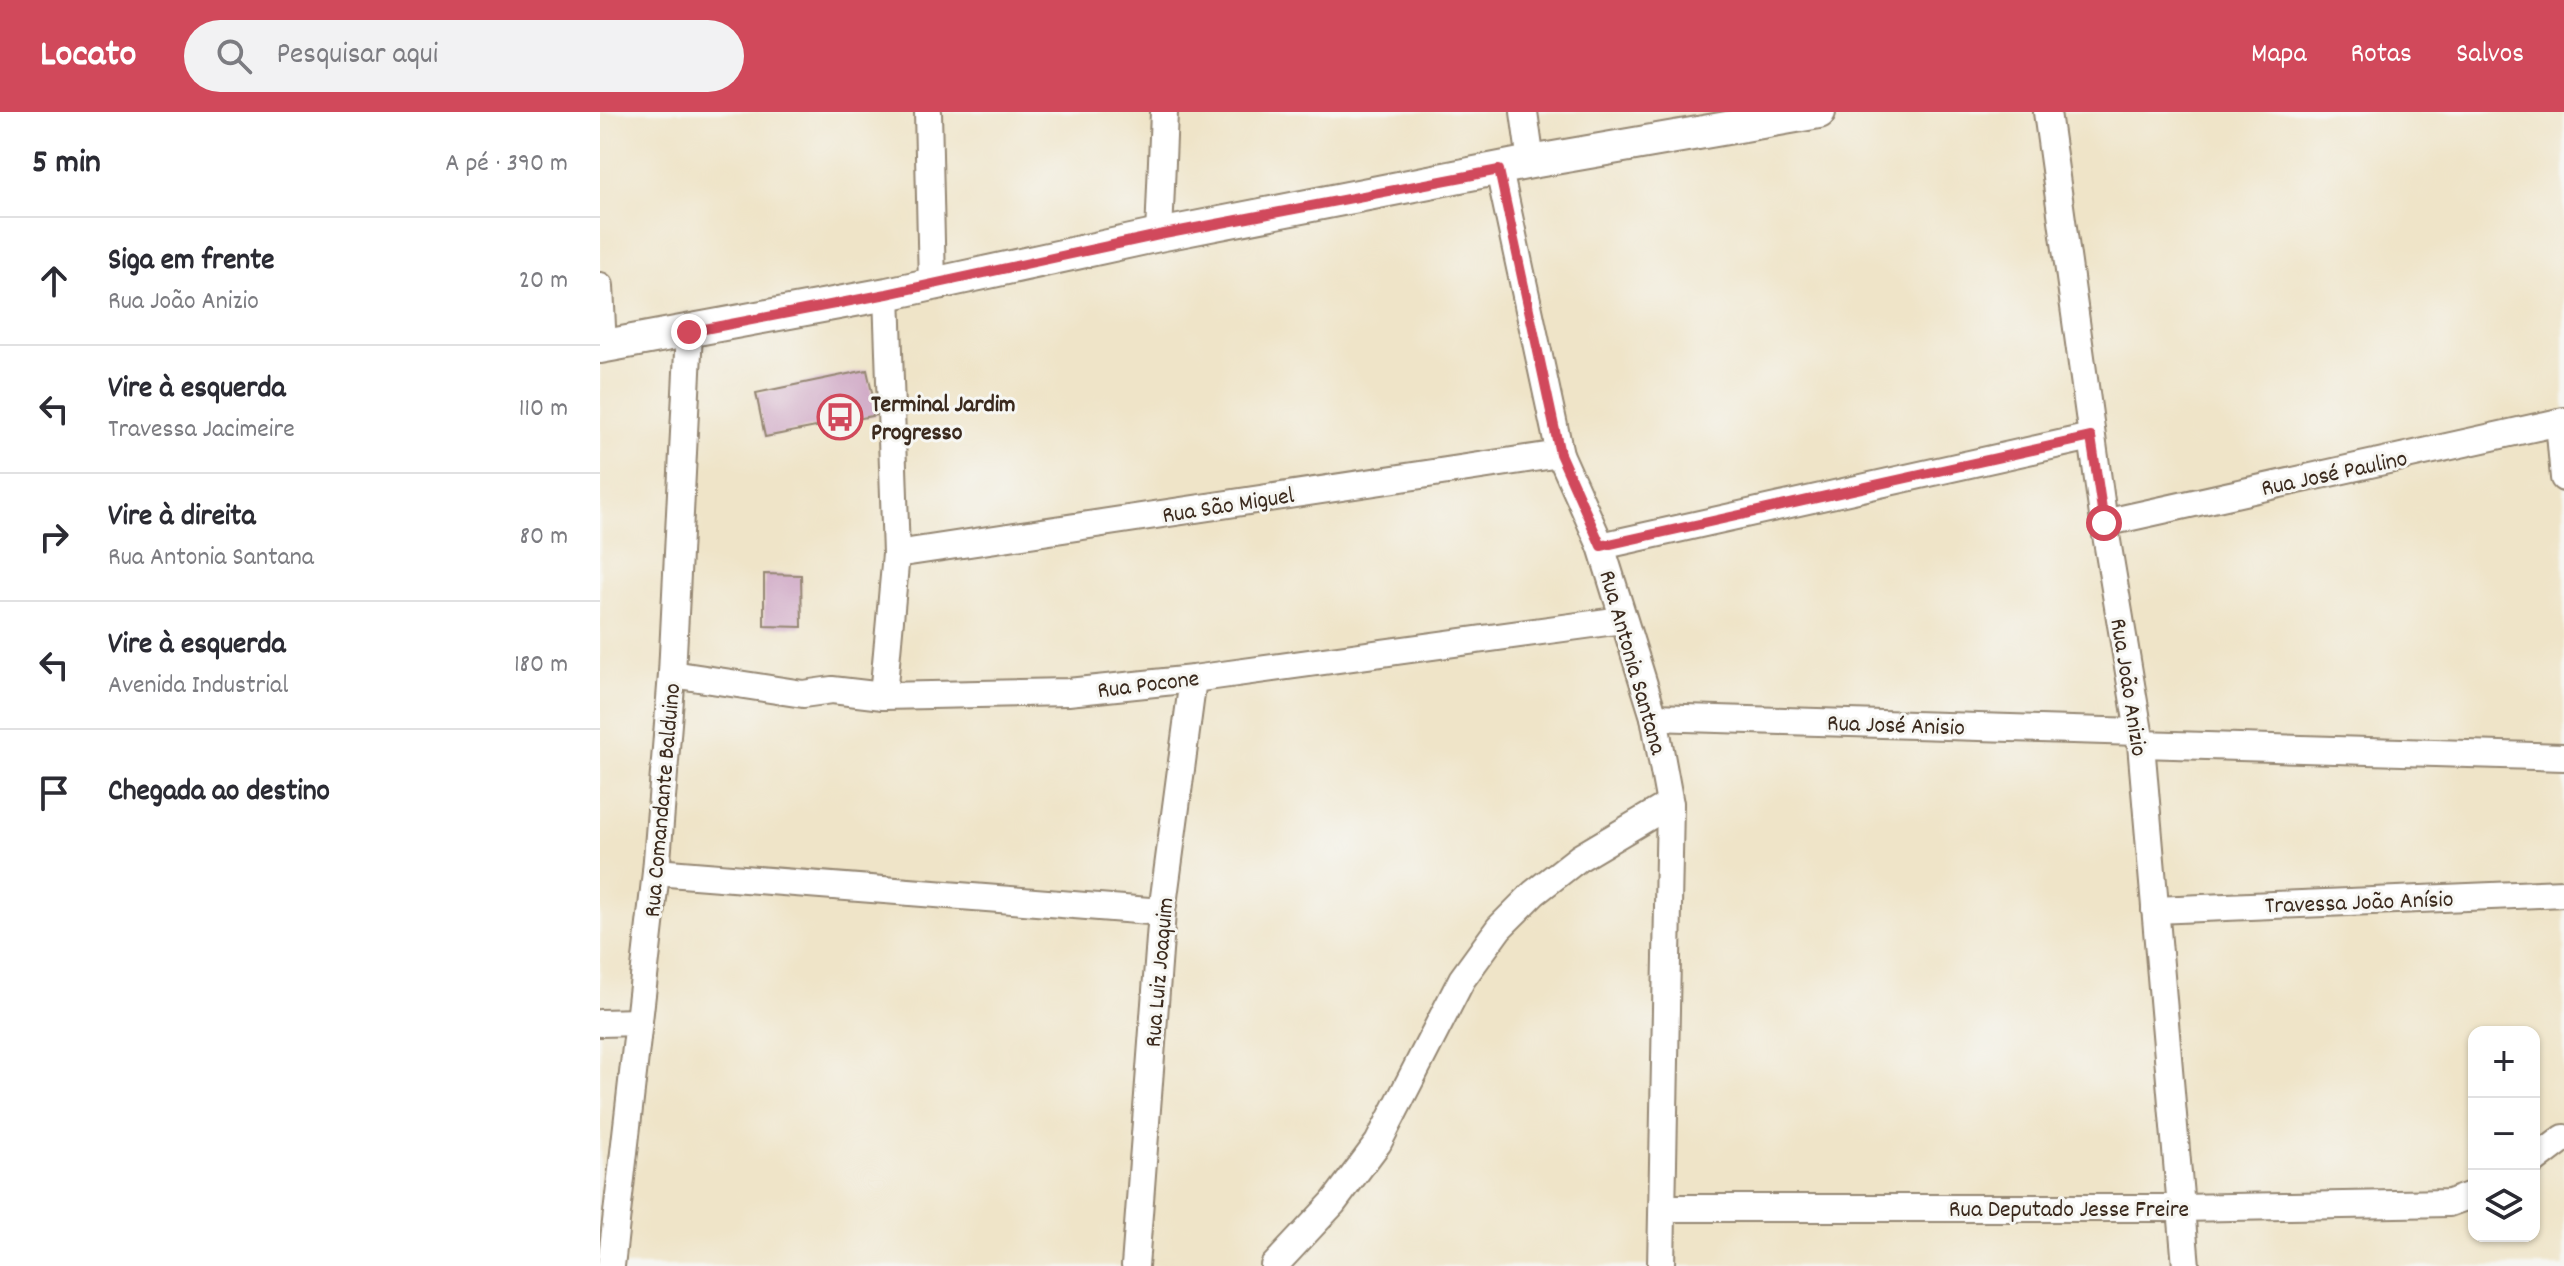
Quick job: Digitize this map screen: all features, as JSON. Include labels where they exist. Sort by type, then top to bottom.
[{"type":"street","points":[[928,112],[932,284]]},
{"type":"street","points":[[1159,235],[1164,112]]},
{"type":"street","points":[[1524,112],[1531,162]]},
{"type":"street","points":[[600,286],[601,347],[887,294],[1159,235],[1749,119],[1819,112]]},
{"type":"street","name":"Rua João Anizio","points":[[2047,112],[2091,437],[2140,738],[2186,1266]]},
{"type":"street","name":"Rua Antonia Santana","points":[[1499,170],[1560,454],[1601,546],[1654,717],[1670,804],[1661,1266]]},
{"type":"street","points":[[883,696],[896,554],[887,294]]},
{"type":"street","name":"Rua Comandante Balduino","points":[[611,1266],[656,872],[672,674],[689,332]]},
{"type":"street","points":[[2562,422],[2564,478]]},
{"type":"street","name":"Rua José Paulino","points":[[2104,523],[2562,422]]},
{"type":"street","points":[[1601,546],[2091,437]]},
{"type":"street","name":"Rua São Miguel","points":[[896,554],[1560,454]]},
{"type":"street","name":"Rua Pocone","points":[[672,674],[803,694],[832,690],[883,696],[1068,692],[1193,679],[1622,620]]},
{"type":"street","name":"Rua Luiz Joaquim","points":[[1135,1266],[1162,912],[1193,679]]},
{"type":"street","name":"Rua José Anisio","points":[[1654,717],[2564,757]]},
{"type":"street","points":[[1274,1266],[1333,1203],[1378,1143],[1462,979],[1499,928],[1534,893],[1579,858],[1670,804]]},
{"type":"street","points":[[656,872],[1162,912]]},
{"type":"street","name":"Travessa João Anísio","points":[[2155,910],[2564,893]]},
{"type":"street","points":[[600,1023],[639,1022]]},
{"type":"street","points":[[2540,1156],[2564,1138]]},
{"type":"street","name":"Rua Deputado Jesse Freire","points":[[1663,1208],[2180,1208],[2449,1203],[2468,1196]]},
{"type":"building","points":[[867,370],[877,415],[765,437],[756,393]]},
{"type":"building","points":[[764,574],[801,575],[802,627],[764,626]]},
{"type":"place","name":"Terminal Jardim Progresso","points":[[840,417]]},
{"type":"route","points":[[689,332],[887,294],[1159,235],[1499,170],[1560,454],[1601,546],[2091,437],[2104,523]]}]
